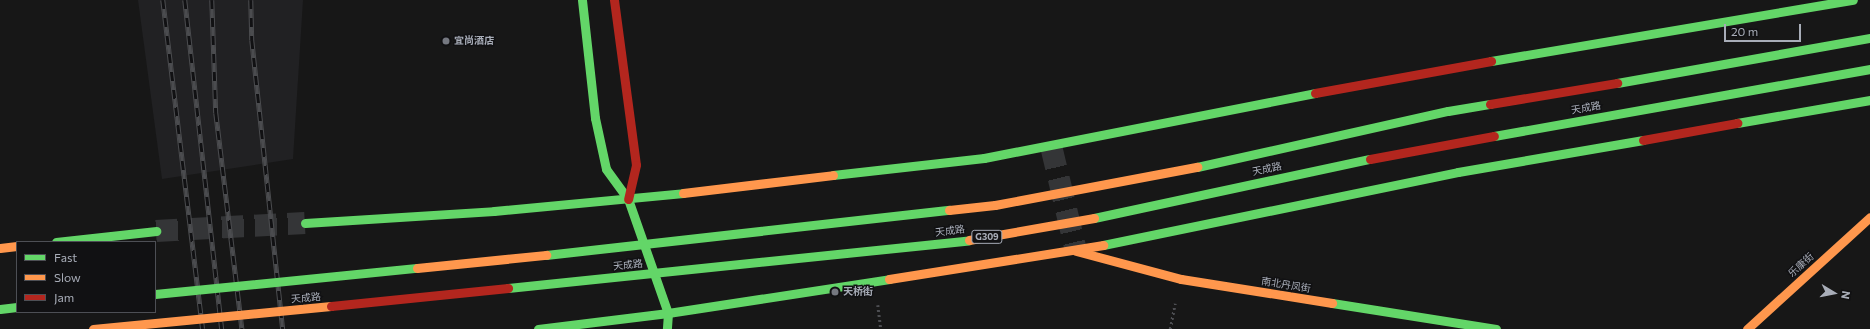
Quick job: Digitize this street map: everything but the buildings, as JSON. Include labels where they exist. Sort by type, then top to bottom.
[{"type":"main road","points":[[582,0],[595,118],[606,169],[628,199],[668,313],[667,329]]},
{"type":"main road","points":[[614,0],[636,165],[628,199]]},
{"type":"main road","points":[[305,223],[494,211],[628,199],[984,158],[1400,76],[1848,0]]},
{"type":"main road","name":"天成路","points":[[156,294],[711,238],[995,205],[1188,169],[1448,111],[1699,70],[1870,38]]},
{"type":"main road","name":"天成路","points":[[93,329],[434,297],[954,242],[1051,227],[1374,158],[1870,69]]},
{"type":"main road","points":[[538,329],[668,313],[1076,251],[1458,172],[1870,100]]},
{"type":"main road","name":"乐康街","points":[[1747,329],[1870,217]]},
{"type":"main road","points":[[65,241],[156,231]]},
{"type":"main road","points":[[0,248],[16,246]]},
{"type":"main road","name":"南北丹凤街","points":[[1076,251],[1180,278],[1496,329]]},
{"type":"main road","points":[[0,308],[16,307]]},
{"type":"path","points":[[878,302],[881,329]]},
{"type":"shaded area","points":[[138,0],[303,0],[293,159],[162,179]]},
{"type":"tunnel","points":[[1051,146],[1076,251]]},
{"type":"tunnel","points":[[156,231],[305,223]]},
{"type":"railway","points":[[163,0],[203,329]]},
{"type":"railway","points":[[185,0],[222,329]]},
{"type":"railway","points":[[212,0],[216,113],[242,329]]},
{"type":"railway","points":[[251,0],[252,40],[283,329]]},
{"type":"traffic: fast","points":[[582,0],[595,118],[606,169],[628,199],[668,313],[667,329]]},
{"type":"traffic: fast","points":[[1491,61],[1853,0]]},
{"type":"traffic: fast","points":[[1617,83],[1870,38]]},
{"type":"traffic: fast","points":[[1494,136],[1870,69]]},
{"type":"traffic: fast","points":[[833,175],[984,158],[1315,93]]},
{"type":"traffic: fast","points":[[1737,123],[1870,100]]},
{"type":"traffic: fast","points":[[1197,167],[1448,111],[1490,104]]},
{"type":"traffic: fast","points":[[1103,245],[1458,172],[1643,140]]},
{"type":"traffic: fast","points":[[1094,218],[1370,159]]},
{"type":"traffic: fast","points":[[305,223],[494,211],[683,193]]},
{"type":"traffic: fast","points":[[546,255],[949,210]]},
{"type":"traffic: fast","points":[[65,241],[156,231]]},
{"type":"traffic: fast","points":[[508,288],[969,240]]},
{"type":"traffic: fast","points":[[156,294],[417,268]]},
{"type":"traffic: fast","points":[[538,329],[668,313],[889,279]]},
{"type":"traffic: fast","points":[[1332,303],[1496,329]]},
{"type":"traffic: fast","points":[[0,309],[16,307]]},
{"type":"traffic: slow","points":[[949,210],[995,205],[1197,167]]},
{"type":"traffic: slow","points":[[683,193],[833,175]]},
{"type":"traffic: slow","points":[[1747,329],[1870,217]]},
{"type":"traffic: slow","points":[[969,240],[1094,218]]},
{"type":"traffic: slow","points":[[889,279],[1103,245]]},
{"type":"traffic: slow","points":[[0,248],[16,246]]},
{"type":"traffic: slow","points":[[1076,251],[1181,279],[1332,303]]},
{"type":"traffic: slow","points":[[417,268],[546,255]]},
{"type":"traffic: slow","points":[[93,329],[331,306]]},
{"type":"traffic: jam","points":[[614,0],[636,165],[628,199]]},
{"type":"traffic: jam","points":[[1315,93],[1491,61]]},
{"type":"traffic: jam","points":[[1490,104],[1617,83]]},
{"type":"traffic: jam","points":[[1643,140],[1737,123]]},
{"type":"traffic: jam","points":[[1370,159],[1494,136]]},
{"type":"traffic: jam","points":[[331,306],[508,288]]},
{"type":"place","name":"宜尚酒店","points":[[446,41]]},
{"type":"place","name":"天桥街","points":[[835,292]]}]
